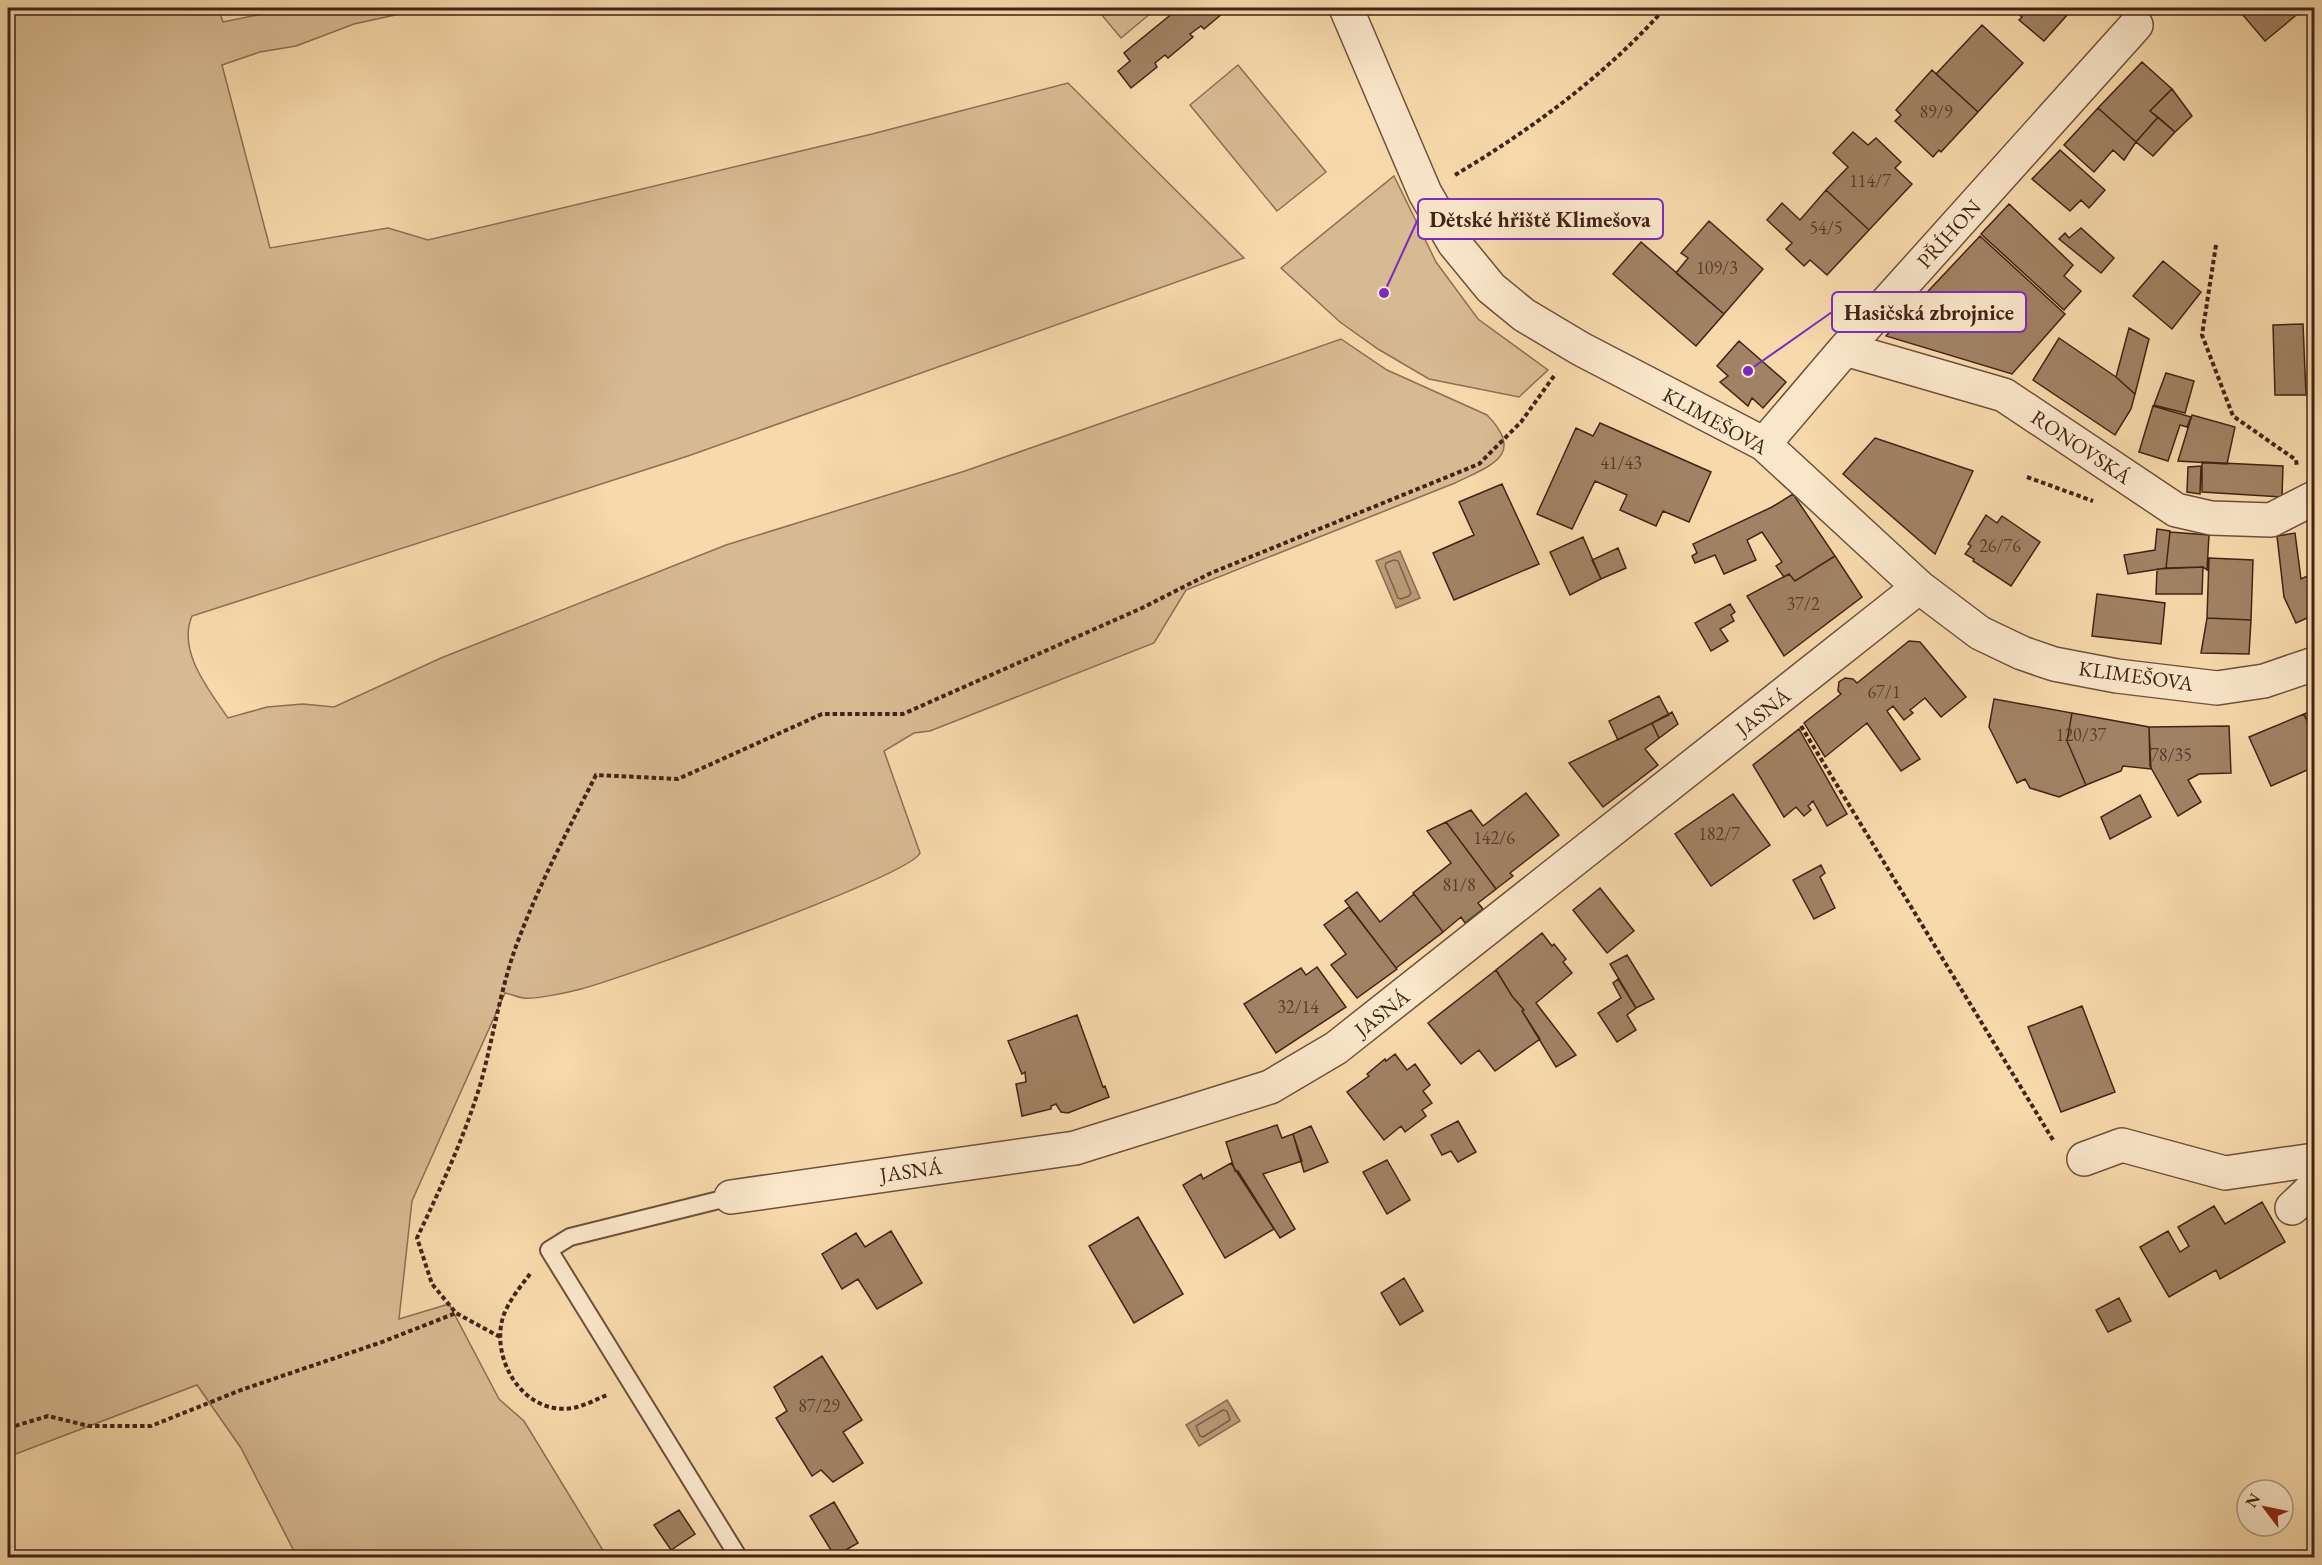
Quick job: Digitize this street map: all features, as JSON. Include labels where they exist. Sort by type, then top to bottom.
[{"type":"street","name":"KLIMEŠOVA","points":[[1346,8],[1425,193],[1454,243],[1491,288],[1524,315],[1581,349],[1764,444],[1919,587],[1980,633],[2022,653],[2054,664],[2117,676],[2217,688],[2264,681],[2314,664]]},
{"type":"street","name":"PŘÍHON","points":[[1764,444],[1845,350],[2136,25]]},
{"type":"street","name":"RONOVSKÁ","points":[[1845,350],[2004,395],[2176,510],[2211,518],[2271,520],[2307,501]]},
{"type":"street","name":"JASNÁ","points":[[731,1197],[1075,1148],[1270,1087],[1336,1048],[1919,587]]},
{"type":"street","points":[[2084,1159],[2122,1145],[2225,1173],[2314,1160]]},
{"type":"lane","points":[[731,1197],[570,1237],[549,1250],[739,1557]]},
{"type":"path","points":[[1425,193],[1508,143],[1601,72],[1665,8]]},
{"type":"path","points":[[2216,245],[2202,335],[2234,416],[2296,460],[2307,501]]},
{"type":"path","points":[[500,1337],[456,1313],[432,1284],[417,1238],[466,1127],[481,1081],[515,950],[541,883],[596,775],[678,779],[822,714],[903,714],[1142,608],[1211,573],[1479,464],[1521,422],[1559,369],[1581,349]]},
{"type":"path","points":[[1783,696],[2070,1167],[2084,1159]]},
{"type":"path","points":[[549,1250],[517,1291],[503,1316],[500,1337],[503,1360],[516,1384],[534,1401],[553,1407],[572,1408],[633,1385]]},
{"type":"path","points":[[8,1428],[48,1416],[89,1426],[151,1426],[241,1390],[382,1342],[456,1313]]},
{"type":"shaded area","points":[[8,8],[218,8],[223,22],[292,8],[427,8],[354,24],[296,46],[260,52],[222,65],[270,248],[388,228],[428,240],[872,134],[1068,83],[1244,258],[688,456],[192,616],[188,629],[192,656],[204,683],[228,718],[267,707],[303,704],[334,707],[441,658],[726,545],[965,471],[1341,339],[1387,370],[1487,415],[1499,429],[1504,441],[1499,458],[1491,465],[1455,483],[1186,590],[1154,643],[930,731],[914,733],[884,751],[920,853],[904,865],[819,903],[607,981],[535,998],[523,998],[505,993],[412,1201],[399,1319],[449,1304],[499,1399],[524,1421],[607,1557],[297,1557],[241,1448],[197,1385],[8,1457]]},
{"type":"shaded area","points":[[1096,8],[1157,8],[1121,38]]},
{"type":"shaded area","points":[[1238,65],[1326,172],[1277,211],[1190,105]]},
{"type":"shaded area","points":[[1394,176],[1436,262],[1478,319],[1548,370],[1519,397],[1429,379],[1378,349],[1340,322],[1281,268]]},
{"type":"water","points":[[1400,551],[1420,598],[1396,608],[1376,561]]},
{"type":"water","points":[[1227,1400],[1240,1421],[1199,1446],[1186,1425]]},
{"type":"building","points":[[1179,8],[1229,8],[1204,29],[1201,26],[1190,34],[1193,37],[1168,58],[1165,55],[1155,63],[1157,67],[1131,88],[1118,71],[1130,61],[1124,53]]},
{"type":"building","points":[[2010,8],[2060,8],[2068,14],[2044,41],[2019,20],[2022,17]]},
{"type":"building","points":[[2237,8],[2296,8],[2300,12],[2265,41]]},
{"type":"building","points":[[1982,25],[2023,63],[1978,112],[1936,74]]},
{"type":"building","points":[[2142,62],[2172,89],[2150,111],[2158,117],[2136,142],[2098,108]]},
{"type":"building","points":[[1932,70],[1978,112],[1941,152],[1939,150],[1933,157],[1895,121],[1901,115],[1896,110]]},
{"type":"building","points":[[2172,89],[2192,116],[2175,132],[2150,111]]},
{"type":"building","points":[[2098,108],[2136,142],[2124,160],[2113,150],[2094,172],[2064,145]]},
{"type":"building","points":[[2158,117],[2175,132],[2153,156],[2136,142]]},
{"type":"building","points":[[1853,132],[1868,145],[1876,138],[1901,162],[1895,168],[1912,184],[1869,230],[1826,190],[1848,167],[1833,153]]},
{"type":"building","points":[[2060,150],[2105,190],[2089,208],[2081,200],[2070,211],[2032,179]]},
{"type":"building","points":[[1826,190],[1869,230],[1827,275],[1810,260],[1804,266],[1786,249],[1792,243],[1767,220],[1782,203],[1800,220]]},
{"type":"building","points":[[2009,204],[2073,265],[2064,276],[2081,291],[2064,310],[1981,234]]},
{"type":"building","points":[[1709,221],[1763,269],[1724,314],[1676,273],[1688,258],[1681,253]]},
{"type":"building","points":[[2081,228],[2114,258],[2101,273],[2059,239],[2065,233],[2069,238]]},
{"type":"building","points":[[1980,236],[2065,314],[2012,374],[1886,336]]},
{"type":"building","points":[[1641,242],[1724,314],[1696,346],[1613,274]]},
{"type":"building","points":[[2163,261],[2201,292],[2172,329],[2133,296]]},
{"type":"building","points":[[2303,324],[2306,395],[2275,395],[2273,325]]},
{"type":"building","points":[[2129,328],[2149,339],[2135,394],[2116,377]]},
{"type":"building","points":[[2059,338],[2116,377],[2135,394],[2131,409],[2115,435],[2033,380]]},
{"type":"building","points":[[1739,341],[1786,382],[1763,408],[1752,398],[1748,406],[1720,382],[1728,376],[1717,366]]},
{"type":"building","points":[[2166,373],[2194,381],[2185,413],[2154,405]]},
{"type":"building","points":[[2153,406],[2191,417],[2187,427],[2180,425],[2168,461],[2139,452]]},
{"type":"building","points":[[2192,415],[2235,427],[2227,464],[2178,461]]},
{"type":"building","points":[[1600,423],[1711,472],[1689,522],[1663,511],[1656,526],[1620,510],[1627,495],[1595,481],[1572,529],[1537,514],[1576,428],[1593,436]]},
{"type":"building","points":[[1875,438],[1973,471],[1935,554],[1843,474]]},
{"type":"building","points":[[2202,462],[2283,466],[2282,497],[2202,492]]},
{"type":"building","points":[[2201,466],[2200,494],[2187,492],[2188,467]]},
{"type":"building","points":[[1502,484],[1539,564],[1454,600],[1433,553],[1474,535],[1459,502]]},
{"type":"building","points":[[1793,494],[1835,556],[1795,581],[1789,574],[1784,577],[1776,566],[1782,562],[1762,532],[1747,540],[1756,560],[1724,574],[1715,555],[1695,563],[1692,556],[1697,553],[1693,544],[1772,507]]},
{"type":"building","points":[[1986,515],[1997,523],[2002,516],[2040,542],[2011,586],[1965,554],[1971,546],[1968,544]]},
{"type":"building","points":[[2157,529],[2170,531],[2166,568],[2128,574],[2124,555],[2155,550]]},
{"type":"building","points":[[2170,532],[2209,535],[2207,570],[2203,567],[2166,568]]},
{"type":"building","points":[[2295,533],[2301,579],[2314,573],[2314,615],[2296,623],[2284,597],[2277,536]]},
{"type":"building","points":[[1583,537],[1601,579],[1570,595],[1550,552]]},
{"type":"building","points":[[1618,548],[1626,568],[1601,579],[1592,560]]},
{"type":"building","points":[[1835,556],[1862,597],[1784,656],[1747,596],[1789,574],[1795,581]]},
{"type":"building","points":[[2209,558],[2253,560],[2251,620],[2207,618]]},
{"type":"building","points":[[2203,567],[2202,594],[2156,594],[2157,569]]},
{"type":"building","points":[[2097,594],[2165,603],[2161,644],[2092,636]]},
{"type":"building","points":[[1730,604],[1735,612],[1731,615],[1734,621],[1720,629],[1728,641],[1711,651],[1695,623]]},
{"type":"building","points":[[2207,618],[2251,620],[2249,654],[2201,653]]},
{"type":"building","points":[[1909,641],[1920,642],[1966,697],[1941,717],[1925,698],[1910,710],[1913,713],[1904,720],[1893,706],[1887,711],[1920,759],[1901,771],[1867,723],[1825,757],[1804,723],[1841,694],[1838,691],[1839,682],[1845,678],[1853,679],[1857,683]]},
{"type":"building","points":[[1659,696],[1669,715],[1618,740],[1609,721]]},
{"type":"building","points":[[1994,699],[2072,713],[2067,741],[2086,785],[2059,797],[2030,788],[2025,779],[2017,783],[1989,727]]},
{"type":"building","points":[[2314,709],[2314,738],[2304,714]]},
{"type":"building","points":[[1672,712],[1678,724],[1659,738],[1652,723]]},
{"type":"building","points":[[2072,713],[2149,727],[2151,769],[2123,766],[2121,771],[2086,785],[2067,741]]},
{"type":"building","points":[[2304,714],[2314,738],[2314,767],[2271,786],[2249,737]]},
{"type":"building","points":[[1652,723],[1659,738],[1645,749],[1658,765],[1603,807],[1569,763]]},
{"type":"building","points":[[2229,726],[2231,773],[2199,774],[2188,780],[2201,802],[2178,816],[2150,766],[2149,727]]},
{"type":"building","points":[[1799,729],[1847,814],[1827,826],[1813,801],[1808,806],[1811,810],[1804,816],[1796,807],[1784,817],[1753,765]]},
{"type":"building","points":[[1526,793],[1559,835],[1510,873],[1513,876],[1496,889],[1446,822],[1471,810],[1483,826]]},
{"type":"building","points":[[1733,794],[1770,845],[1711,886],[1675,834]]},
{"type":"building","points":[[2140,795],[2151,817],[2110,839],[2101,817]]},
{"type":"building","points":[[1446,822],[1496,889],[1478,903],[1483,909],[1465,923],[1461,917],[1443,932],[1413,893],[1451,863],[1427,831]]},
{"type":"building","points":[[1821,865],[1825,873],[1820,877],[1835,908],[1814,919],[1793,880]]},
{"type":"building","points":[[1600,888],[1634,931],[1607,953],[1573,910]]},
{"type":"building","points":[[1357,892],[1380,922],[1414,894],[1443,932],[1396,968],[1345,901]]},
{"type":"building","points":[[1349,907],[1397,969],[1357,998],[1331,965],[1346,954],[1324,925]]},
{"type":"building","points":[[1542,933],[1566,959],[1563,962],[1572,973],[1536,1003],[1576,1055],[1556,1067],[1522,1011],[1524,1010],[1512,996],[1496,970]]},
{"type":"building","points":[[1627,955],[1654,999],[1636,1008],[1610,964]]},
{"type":"building","points":[[1317,967],[1346,1007],[1276,1053],[1244,1004],[1301,968],[1306,975]]},
{"type":"building","points":[[1496,970],[1512,996],[1524,1010],[1522,1011],[1540,1039],[1495,1071],[1479,1050],[1461,1064],[1428,1023]]},
{"type":"building","points":[[1618,979],[1636,1008],[1627,1015],[1636,1030],[1617,1042],[1598,1013],[1621,998],[1613,983]]},
{"type":"building","points":[[2082,1006],[2115,1092],[2061,1112],[2028,1027]]},
{"type":"building","points":[[1077,1015],[1103,1087],[1105,1086],[1109,1097],[1068,1113],[1061,1112],[1056,1104],[1051,1106],[1051,1109],[1022,1116],[1016,1084],[1026,1082],[1025,1072],[1022,1074],[1008,1041]]},
{"type":"building","points":[[1395,1054],[1407,1070],[1415,1064],[1430,1085],[1423,1091],[1432,1103],[1422,1110],[1426,1116],[1405,1132],[1401,1126],[1384,1140],[1347,1092],[1369,1076],[1367,1074],[1385,1059],[1386,1061]]},
{"type":"building","points":[[1458,1121],[1476,1152],[1458,1162],[1451,1151],[1442,1155],[1431,1135]]},
{"type":"building","points":[[1277,1125],[1282,1138],[1293,1134],[1302,1161],[1263,1174],[1295,1229],[1280,1238],[1238,1171],[1235,1171],[1226,1142]]},
{"type":"building","points":[[1311,1126],[1328,1162],[1304,1172],[1293,1134]]},
{"type":"building","points":[[1387,1160],[1410,1200],[1387,1214],[1363,1172]]},
{"type":"building","points":[[1231,1163],[1274,1229],[1225,1258],[1183,1185],[1201,1174],[1203,1179]]},
{"type":"building","points":[[2262,1202],[2285,1242],[2220,1279],[2216,1270],[2169,1297],[2140,1247],[2168,1231],[2180,1252],[2189,1246],[2178,1227],[2214,1206],[2225,1224]]},
{"type":"building","points":[[1138,1217],[1183,1294],[1134,1323],[1089,1246]]},
{"type":"building","points":[[891,1231],[922,1283],[877,1309],[858,1279],[842,1289],[822,1254],[856,1233],[865,1247]]},
{"type":"building","points":[[1404,1278],[1423,1311],[1400,1325],[1381,1293]]},
{"type":"building","points":[[2119,1298],[2131,1321],[2108,1332],[2096,1310]]},
{"type":"building","points":[[822,1356],[862,1420],[843,1432],[863,1463],[833,1482],[821,1470],[812,1476],[776,1418],[787,1411],[774,1387]]},
{"type":"building","points":[[834,1502],[858,1543],[832,1558],[834,1555],[810,1516]]},
{"type":"building","points":[[679,1510],[695,1534],[671,1550],[654,1525]]},
{"type":"place","name":"Dětské hřiště Klimešova","points":[[1384,293]]},
{"type":"place","name":"Hasičská zbrojnice","points":[[1748,371]]}]
